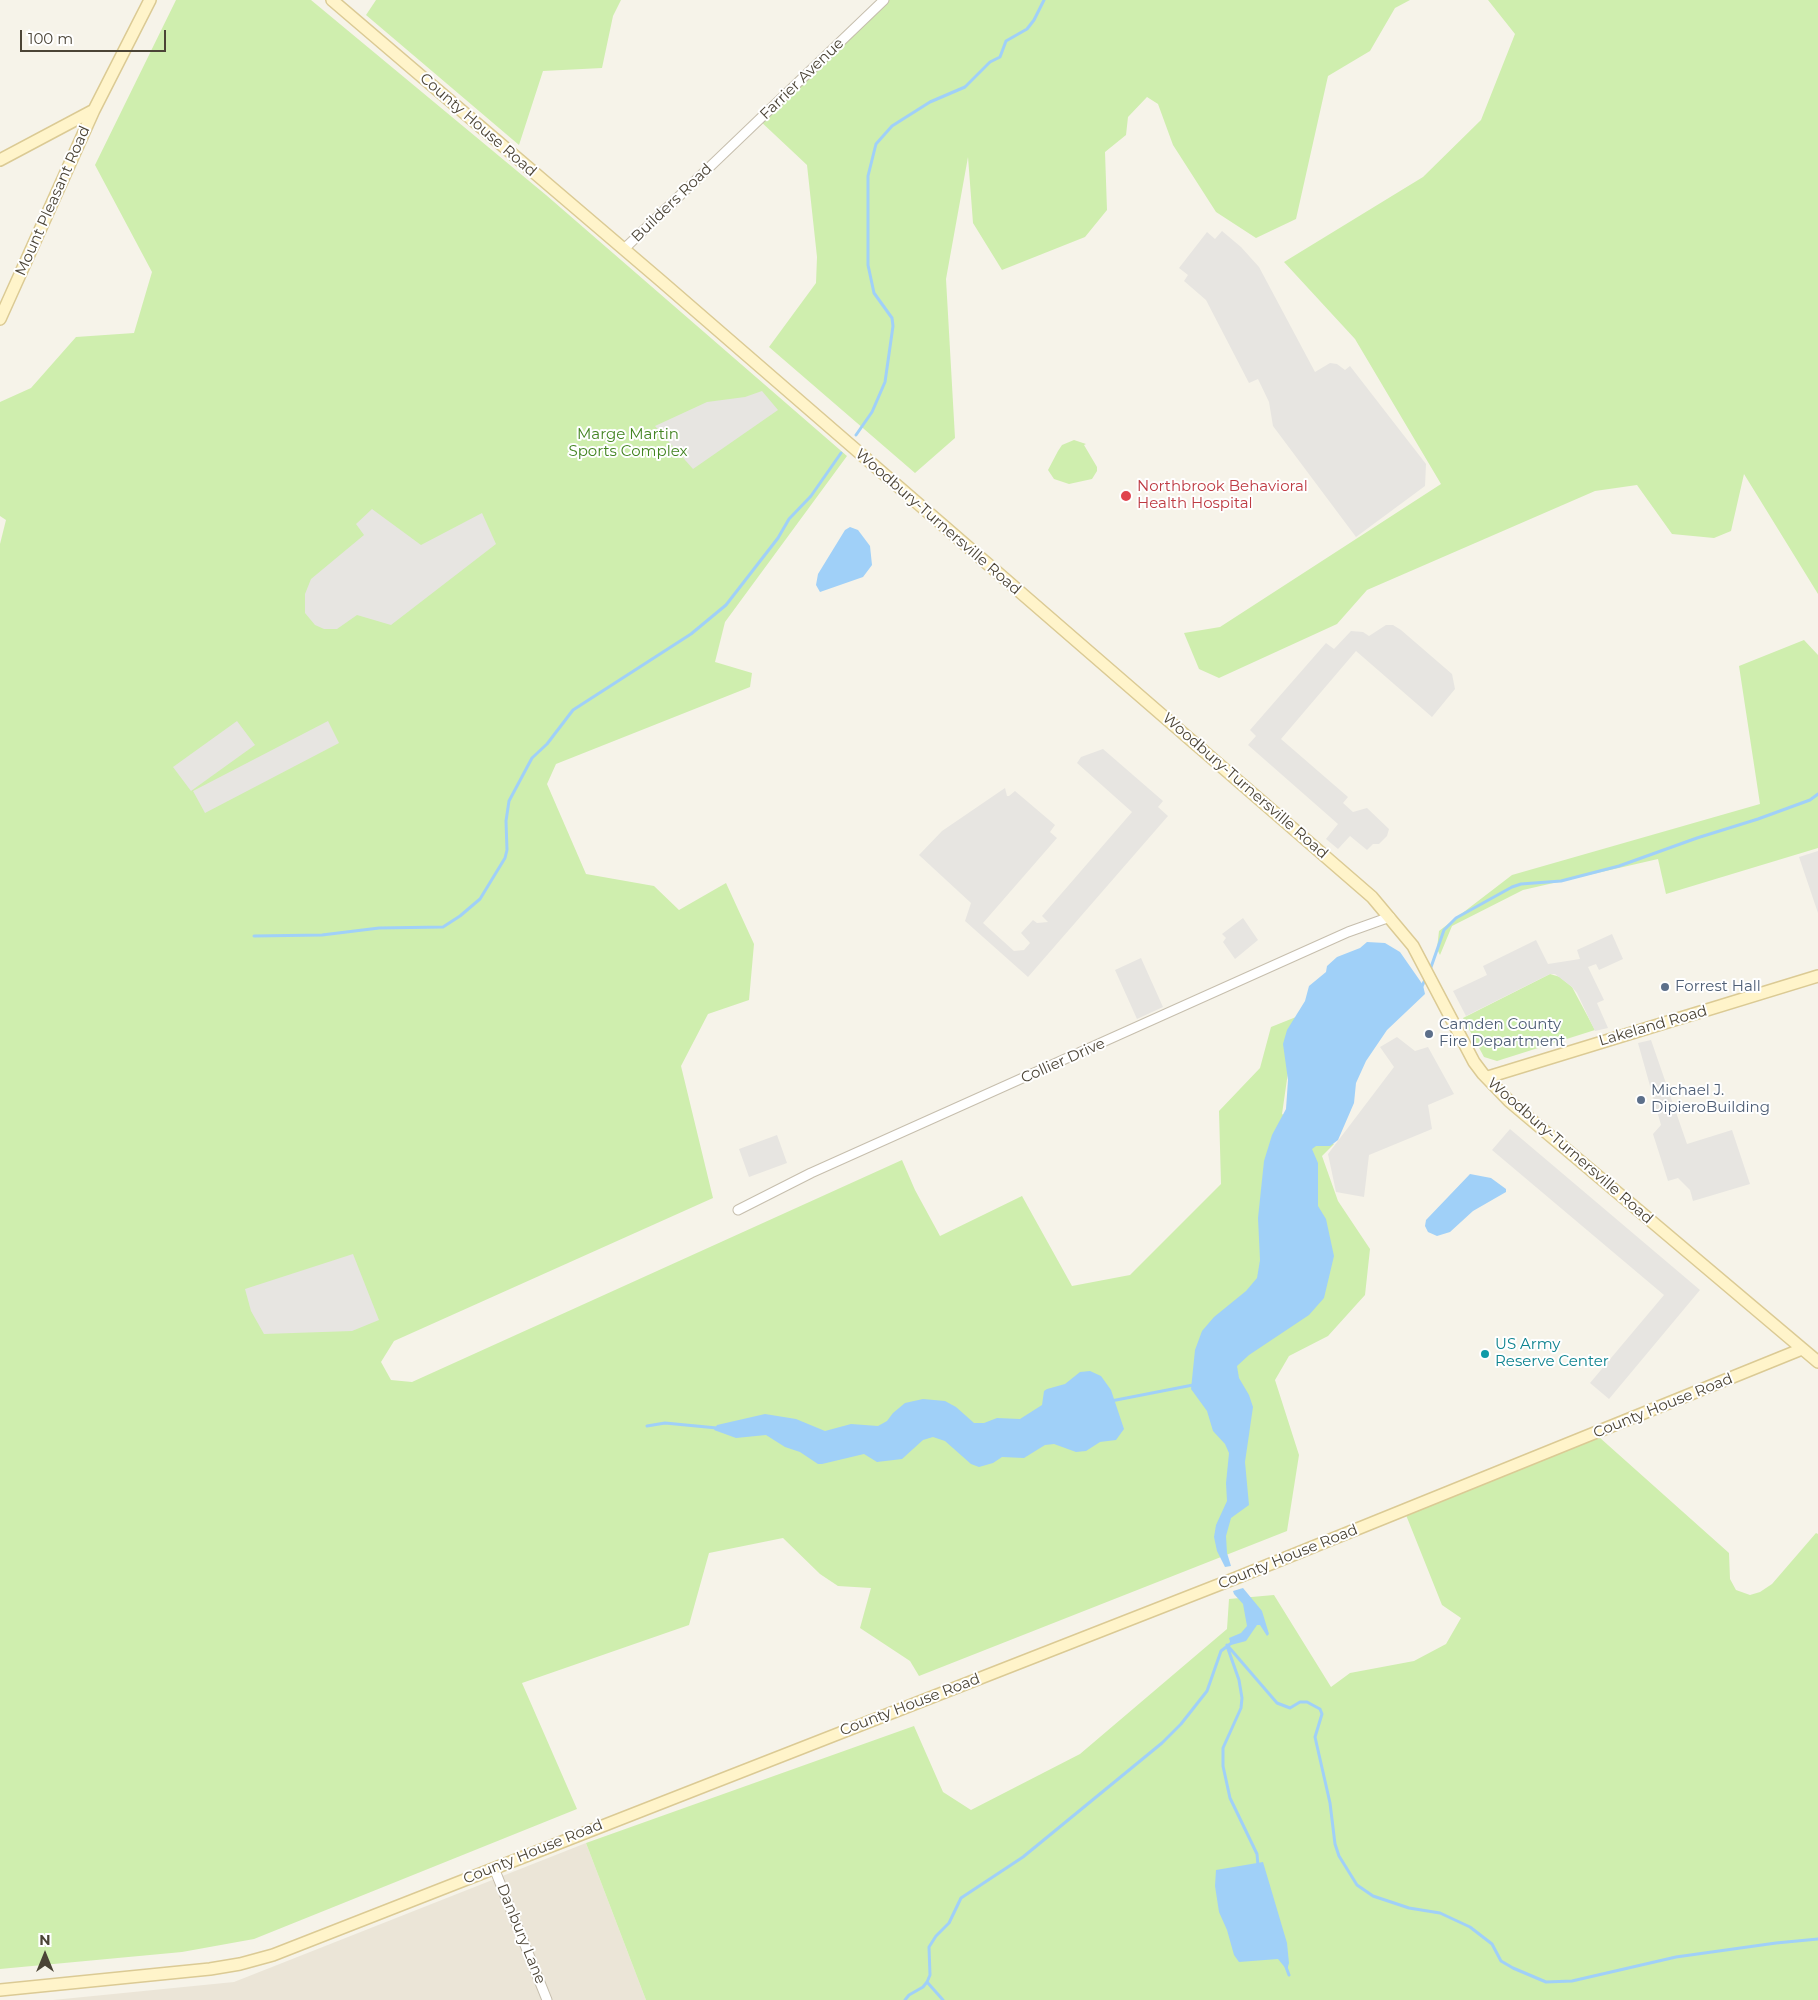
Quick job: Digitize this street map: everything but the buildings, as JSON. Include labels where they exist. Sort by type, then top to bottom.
[{"type":"street","name":"Mount Pleasant Road","points":[[0,319],[94,110],[150,0]]},
{"type":"street","name":"County House Road","points":[[332,0],[624,249]]},
{"type":"street","name":"Farrier Avenue","points":[[721,157],[884,0]]},
{"type":"street","points":[[0,160],[94,110]]},
{"type":"street","name":"Builders Road","points":[[624,249],[721,157]]},
{"type":"street","name":"Woodbury-Turnersville Road","points":[[624,249],[1091,655],[1348,875],[1404,933],[1420,956],[1474,1062],[1510,1101],[1818,1362]]},
{"type":"street","name":"Collier Drive","points":[[738,1210],[811,1174],[1348,932],[1390,917]]},
{"type":"street","name":"Lakeland Road","points":[[1488,1077],[1818,976]]},
{"type":"street","name":"County House Road","points":[[0,1990],[210,1969],[240,1964],[307,1942],[1236,1578],[1802,1349]]},
{"type":"street","name":"Danbury Lane","points":[[494,1868],[548,2000]]},
{"type":"shaded area","points":[[1222,231],[1241,247],[1259,267],[1315,372],[1330,363],[1337,364],[1345,370],[1350,366],[1426,464],[1425,486],[1356,537],[1273,426],[1269,402],[1258,379],[1249,383],[1206,300],[1184,281],[1188,275],[1179,268],[1207,232],[1215,239]]},
{"type":"shaded area","points":[[762,391],[778,410],[693,469],[655,426],[707,402],[745,397]]},
{"type":"shaded area","points":[[372,509],[421,545],[482,513],[496,544],[391,625],[357,615],[337,629],[324,629],[315,625],[305,613],[305,594],[311,579],[364,535],[356,524]]},
{"type":"shaded area","points":[[1386,625],[1393,625],[1401,630],[1452,674],[1455,689],[1432,717],[1356,651],[1281,739],[1348,797],[1343,803],[1353,812],[1367,808],[1389,829],[1387,836],[1379,844],[1373,844],[1367,850],[1350,836],[1338,849],[1326,839],[1338,824],[1248,745],[1256,736],[1250,730],[1326,643],[1334,649],[1351,631],[1363,632],[1369,636]]},
{"type":"shaded area","points":[[237,721],[255,745],[191,791],[173,767]]},
{"type":"shaded area","points":[[328,721],[339,743],[205,813],[193,791]]},
{"type":"shaded area","points":[[1103,749],[1163,801],[1158,807],[1168,816],[1028,977],[965,921],[971,903],[919,855],[942,831],[1005,788],[1007,796],[1015,791],[1055,825],[1050,832],[1057,838],[983,923],[1014,951],[1024,950],[1030,943],[1021,933],[1033,920],[1037,923],[1048,922],[1042,916],[1132,812],[1077,763],[1081,757]]},
{"type":"shaded area","points":[[1818,851],[1818,913],[1799,857]]},
{"type":"shaded area","points":[[1243,918],[1258,940],[1235,959],[1223,942],[1226,938],[1222,934]]},
{"type":"shaded area","points":[[1612,934],[1623,959],[1599,970],[1596,964],[1588,967],[1604,1000],[1597,1003],[1608,1028],[1595,1031],[1577,993],[1555,974],[1550,974],[1466,1016],[1453,991],[1487,975],[1483,966],[1536,940],[1548,964],[1580,959],[1577,950]]},
{"type":"shaded area","points":[[1141,958],[1163,1007],[1137,1019],[1115,970]]},
{"type":"shaded area","points":[[1397,1037],[1415,1051],[1428,1047],[1454,1094],[1428,1105],[1432,1129],[1369,1155],[1364,1197],[1336,1192],[1328,1154],[1394,1067],[1380,1047]]},
{"type":"shaded area","points":[[1651,1040],[1687,1144],[1732,1130],[1750,1184],[1693,1201],[1690,1190],[1678,1178],[1668,1181],[1653,1134],[1661,1125],[1638,1043]]},
{"type":"shaded area","points":[[1510,1129],[1700,1290],[1609,1399],[1590,1383],[1664,1295],[1492,1150]]},
{"type":"shaded area","points":[[777,1135],[787,1163],[749,1177],[739,1149]]},
{"type":"shaded area","points":[[353,1254],[379,1320],[352,1331],[264,1334],[251,1311],[245,1289]]},
{"type":"shaded area","points":[[586,1843],[646,2000],[53,2000],[234,1982]]},
{"type":"green space","name":"Marge Martin Sports Complex","points":[[176,0],[311,0],[546,195],[847,456],[725,622],[715,662],[752,673],[750,687],[556,764],[547,784],[586,874],[654,886],[679,910],[726,883],[754,944],[749,1000],[708,1014],[681,1066],[713,1198],[394,1341],[381,1362],[391,1380],[412,1382],[902,1160],[915,1190],[940,1236],[1022,1196],[1072,1286],[1130,1275],[1221,1184],[1219,1111],[1260,1068],[1271,1027],[1296,1017],[1282,1114],[1334,1144],[1322,1156],[1338,1201],[1370,1249],[1365,1295],[1328,1336],[1289,1356],[1275,1380],[1299,1455],[1287,1531],[919,1676],[910,1661],[860,1628],[871,1588],[838,1586],[820,1574],[783,1538],[709,1553],[689,1625],[522,1683],[577,1809],[254,1939],[182,1952],[0,1969],[0,544],[6,520],[0,516],[0,402],[31,388],[76,337],[134,333],[152,272],[95,165]]},
{"type":"green space","points":[[376,0],[621,0],[613,16],[602,68],[543,71],[519,145],[366,15]]},
{"type":"green space","points":[[885,0],[1410,0],[1395,8],[1370,51],[1328,76],[1296,219],[1256,238],[1216,212],[1173,145],[1158,104],[1147,97],[1128,117],[1126,135],[1105,152],[1107,210],[1085,237],[1002,270],[973,223],[968,157],[946,279],[955,438],[915,473],[769,347],[816,283],[817,257],[807,165],[758,119]]},
{"type":"green space","points":[[1488,0],[1818,0],[1818,594],[1744,474],[1731,531],[1714,538],[1672,534],[1637,485],[1595,491],[1367,590],[1337,624],[1219,678],[1199,669],[1184,633],[1220,627],[1441,484],[1355,339],[1284,262],[1423,177],[1481,120],[1515,34]]},
{"type":"green space","points":[[1074,440],[1086,444],[1084,445],[1097,467],[1097,471],[1092,479],[1069,484],[1054,479],[1048,470],[1062,445]]},
{"type":"green space","points":[[1804,640],[1818,655],[1818,848],[1666,894],[1658,859],[1523,890],[1452,926],[1440,955],[1437,949],[1439,931],[1512,875],[1760,804],[1739,666]]},
{"type":"green space","points":[[1550,974],[1560,977],[1572,987],[1595,1030],[1497,1061],[1484,1057],[1463,1018]]},
{"type":"green space","points":[[1599,1437],[1729,1553],[1730,1579],[1736,1590],[1750,1595],[1760,1592],[1772,1584],[1816,1533],[1818,1534],[1818,2000],[646,2000],[586,1843],[914,1726],[943,1792],[971,1810],[1080,1754],[1227,1629],[1229,1599],[1274,1595],[1331,1687],[1350,1673],[1414,1661],[1446,1644],[1461,1618],[1442,1605],[1406,1515]]},
{"type":"water","points":[[850,527],[858,530],[870,546],[872,565],[863,577],[820,592],[816,585],[818,574],[845,530]]},
{"type":"water","points":[[1367,942],[1385,943],[1400,952],[1423,985],[1425,994],[1387,1030],[1366,1061],[1356,1083],[1354,1103],[1338,1140],[1330,1146],[1316,1146],[1312,1149],[1318,1163],[1318,1206],[1326,1219],[1334,1256],[1324,1298],[1309,1315],[1249,1355],[1237,1366],[1239,1378],[1249,1395],[1253,1407],[1245,1462],[1249,1505],[1231,1518],[1226,1536],[1227,1553],[1231,1566],[1225,1567],[1217,1551],[1214,1537],[1216,1525],[1227,1501],[1226,1483],[1229,1453],[1225,1444],[1213,1431],[1207,1411],[1191,1389],[1195,1350],[1202,1331],[1214,1317],[1246,1291],[1257,1278],[1260,1260],[1258,1218],[1264,1161],[1272,1135],[1286,1109],[1288,1080],[1283,1044],[1287,1030],[1305,1001],[1309,986],[1326,972],[1327,966],[1337,957],[1360,948]]},
{"type":"water","points":[[1470,1174],[1491,1178],[1506,1189],[1506,1192],[1473,1211],[1450,1232],[1437,1236],[1428,1232],[1425,1226],[1426,1220]]},
{"type":"water","points":[[1090,1371],[1101,1376],[1111,1390],[1124,1429],[1116,1440],[1100,1442],[1086,1451],[1076,1452],[1054,1444],[1045,1445],[1024,1458],[1002,1457],[993,1463],[979,1467],[971,1464],[945,1441],[933,1437],[923,1440],[902,1459],[877,1462],[864,1454],[818,1464],[800,1452],[785,1447],[766,1435],[736,1438],[714,1430],[717,1425],[765,1414],[796,1419],[825,1431],[851,1424],[878,1426],[887,1421],[905,1403],[923,1399],[945,1401],[956,1407],[974,1423],[984,1423],[997,1418],[1020,1419],[1042,1405],[1044,1391],[1065,1384],[1080,1372]]},
{"type":"water","points":[[1243,1588],[1262,1611],[1269,1634],[1267,1636],[1260,1625],[1257,1625],[1246,1641],[1231,1645],[1229,1638],[1241,1633],[1247,1626],[1243,1604],[1233,1591]]},
{"type":"water","points":[[1263,1862],[1287,1943],[1289,1963],[1287,1970],[1278,1959],[1239,1962],[1234,1955],[1227,1930],[1219,1912],[1215,1886],[1216,1870]]},
{"type":"waterway","points":[[856,435],[872,412],[885,382],[893,326],[892,318],[874,293],[868,265],[868,176],[876,144],[892,126],[930,102],[965,87],[990,62],[1000,57],[1006,41],[1027,29],[1044,0]]},
{"type":"waterway","points":[[254,936],[322,935],[379,928],[443,927],[460,916],[480,899],[505,858],[507,850],[506,821],[509,801],[532,758],[547,744],[573,710],[691,634],[726,605],[778,538],[789,519],[811,496],[841,453]]},
{"type":"waterway","points":[[1430,970],[1444,930],[1456,918],[1512,887],[1521,884],[1561,881],[1619,866],[1697,838],[1758,819],[1810,800],[1818,794]]},
{"type":"waterway","points":[[1420,990],[1426,978]]},
{"type":"waterway","points":[[1111,1401],[1193,1385]]},
{"type":"waterway","points":[[647,1426],[665,1423],[717,1428]]},
{"type":"waterway","points":[[905,2000],[927,1982],[930,1975],[929,1947],[936,1936],[949,1923],[961,1898],[1023,1857],[1162,1743],[1181,1724],[1207,1691],[1221,1651],[1234,1641]]},
{"type":"waterway","points":[[1227,1645],[1277,1703],[1290,1708],[1300,1702],[1307,1702],[1320,1709],[1322,1714],[1315,1737],[1330,1803],[1335,1844],[1339,1856],[1357,1885],[1373,1896],[1409,1908],[1440,1913],[1470,1927],[1492,1944],[1501,1961],[1513,1968],[1546,1982],[1572,1981],[1676,1957],[1818,1939]]},
{"type":"waterway","points":[[1227,1646],[1239,1680],[1242,1698],[1241,1708],[1223,1748],[1223,1766],[1230,1798],[1257,1854],[1258,1866]]},
{"type":"waterway","points":[[1286,1967],[1289,1975]]},
{"type":"waterway","points":[[927,1982],[943,2000]]},
{"type":"place","name":"Northbrook Behavioral Health Hospital","points":[[1126,496]]},
{"type":"place","name":"Forrest Hall","points":[[1665,987]]},
{"type":"place","name":"Camden County Fire Department","points":[[1429,1034]]},
{"type":"place","name":"Michael J. DipieroBuilding","points":[[1641,1100]]},
{"type":"place","name":"US Army Reserve Center","points":[[1485,1354]]}]
